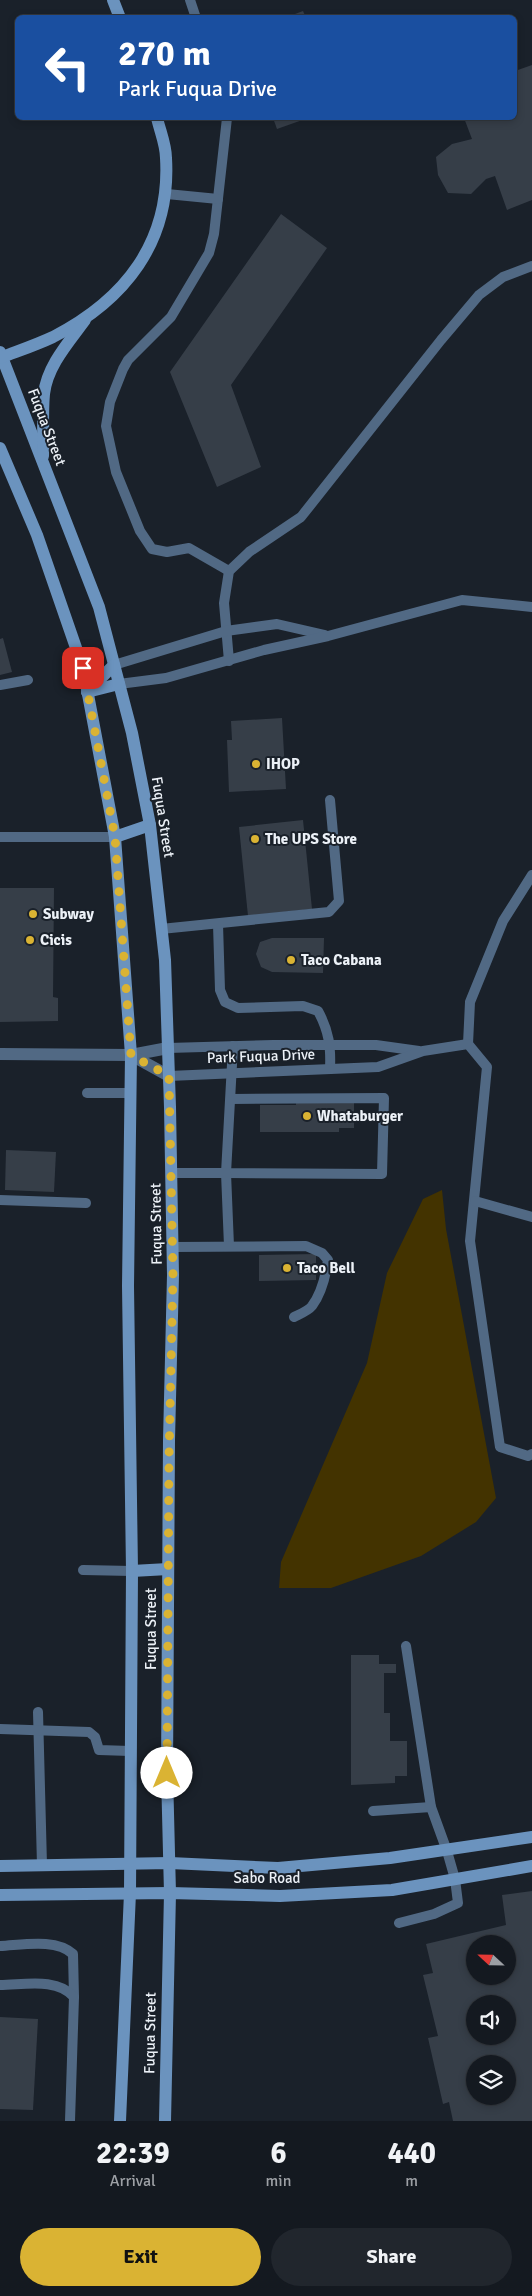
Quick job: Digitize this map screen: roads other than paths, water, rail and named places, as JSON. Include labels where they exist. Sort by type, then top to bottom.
[{"type":"main road","points":[[113,0],[119,15]]},
{"type":"main road","points":[[1,355],[52,337],[87,317],[115,295],[135,271],[146,254],[167,194],[166,156],[157,120]]},
{"type":"main road","points":[[43,464],[44,393],[46,384],[59,356],[87,317]]},
{"type":"main road","name":"Fuqua Street","points":[[1,355],[99,607],[132,733],[150,825],[161,929],[169,1076],[172,1247],[167,1773],[170,1893],[165,2121]]},
{"type":"main road","name":"Fuqua Street","points":[[0,448],[43,554],[83,668],[115,837],[131,1055],[128,1286],[132,1571],[130,1893],[120,2121]]},
{"type":"main road","points":[[0,466],[13,478]]},
{"type":"main road","points":[[87,692],[114,665]]},
{"type":"main road","points":[[87,692],[119,684]]},
{"type":"main road","points":[[115,837],[150,825]]},
{"type":"main road","points":[[132,1571],[168,1569]]},
{"type":"main road","name":"Sabo Road","points":[[0,1866],[170,1863],[278,1868],[447,1850],[532,1837]]},
{"type":"main road","name":"Sabo Road","points":[[0,1895],[170,1893],[280,1896],[392,1890],[532,1866]]},
{"type":"street","name":"Park Fuqua Drive","points":[[0,1054],[131,1055],[168,1048]]},
{"type":"street","name":"Park Fuqua Drive","points":[[131,1055],[169,1076]]},
{"type":"lane","points":[[190,0],[195,15]]},
{"type":"lane","points":[[227,120],[214,234],[209,253],[171,317],[128,360],[110,402],[106,426],[116,472],[140,531],[152,549],[167,552],[189,548],[229,572]]},
{"type":"lane","points":[[167,194],[218,199]]},
{"type":"lane","points":[[228,661],[224,603],[229,572],[249,552],[301,517],[479,295],[503,277],[532,266]]},
{"type":"lane","points":[[119,684],[166,678],[264,650],[328,636],[462,600],[532,607]]},
{"type":"lane","points":[[114,665],[226,631],[277,624],[328,636]]},
{"type":"lane","points":[[0,685],[28,680]]},
{"type":"lane","points":[[161,929],[329,912],[339,901],[330,800]]},
{"type":"lane","points":[[0,836],[115,837]]},
{"type":"lane","points":[[532,875],[503,921],[470,1002],[468,1044],[487,1067],[470,1241],[500,1447],[528,1456],[532,1454]]},
{"type":"lane","points":[[218,924],[220,990],[225,1002],[238,1008],[303,1006],[318,1011],[326,1027],[331,1046],[330,1069]]},
{"type":"lane","points":[[423,1051],[468,1044]]},
{"type":"lane","name":"Park Fuqua Drive","points":[[168,1048],[376,1045],[423,1051]]},
{"type":"lane","points":[[229,1246],[226,1172],[233,1074],[233,1046]]},
{"type":"lane","name":"Park Fuqua Drive","points":[[169,1076],[378,1067],[423,1051]]},
{"type":"lane","points":[[87,1093],[130,1093]]},
{"type":"lane","points":[[171,1173],[382,1174],[384,1098],[231,1099]]},
{"type":"lane","points":[[0,1200],[86,1203]]},
{"type":"lane","points":[[475,1201],[532,1217]]},
{"type":"lane","points":[[172,1247],[306,1246],[322,1253],[328,1260],[326,1272],[315,1299],[311,1307],[294,1317]]},
{"type":"lane","points":[[83,1570],[132,1571]]},
{"type":"lane","points":[[399,1923],[434,1914],[458,1903],[455,1879],[447,1850],[431,1807],[406,1646]]},
{"type":"lane","points":[[38,1712],[42,1865]]},
{"type":"lane","points":[[0,1729],[89,1732],[95,1737],[98,1750],[130,1751]]},
{"type":"lane","points":[[373,1811],[431,1807]]},
{"type":"lane","points":[[0,1946],[49,1944],[68,1949],[74,1954],[70,2121]]},
{"type":"lane","points":[[0,1985],[55,1985],[67,1988],[74,1996]]},
{"type":"place","name":"IHOP","points":[[256,764]]},
{"type":"place","name":"The UPS Store","points":[[255,839]]},
{"type":"place","name":"Subway","points":[[33,914]]},
{"type":"place","name":"Cicis","points":[[30,940]]},
{"type":"place","name":"Taco Cabana","points":[[291,960]]},
{"type":"place","name":"Whataburger","points":[[307,1116]]},
{"type":"place","name":"Taco Bell","points":[[287,1268]]}]
